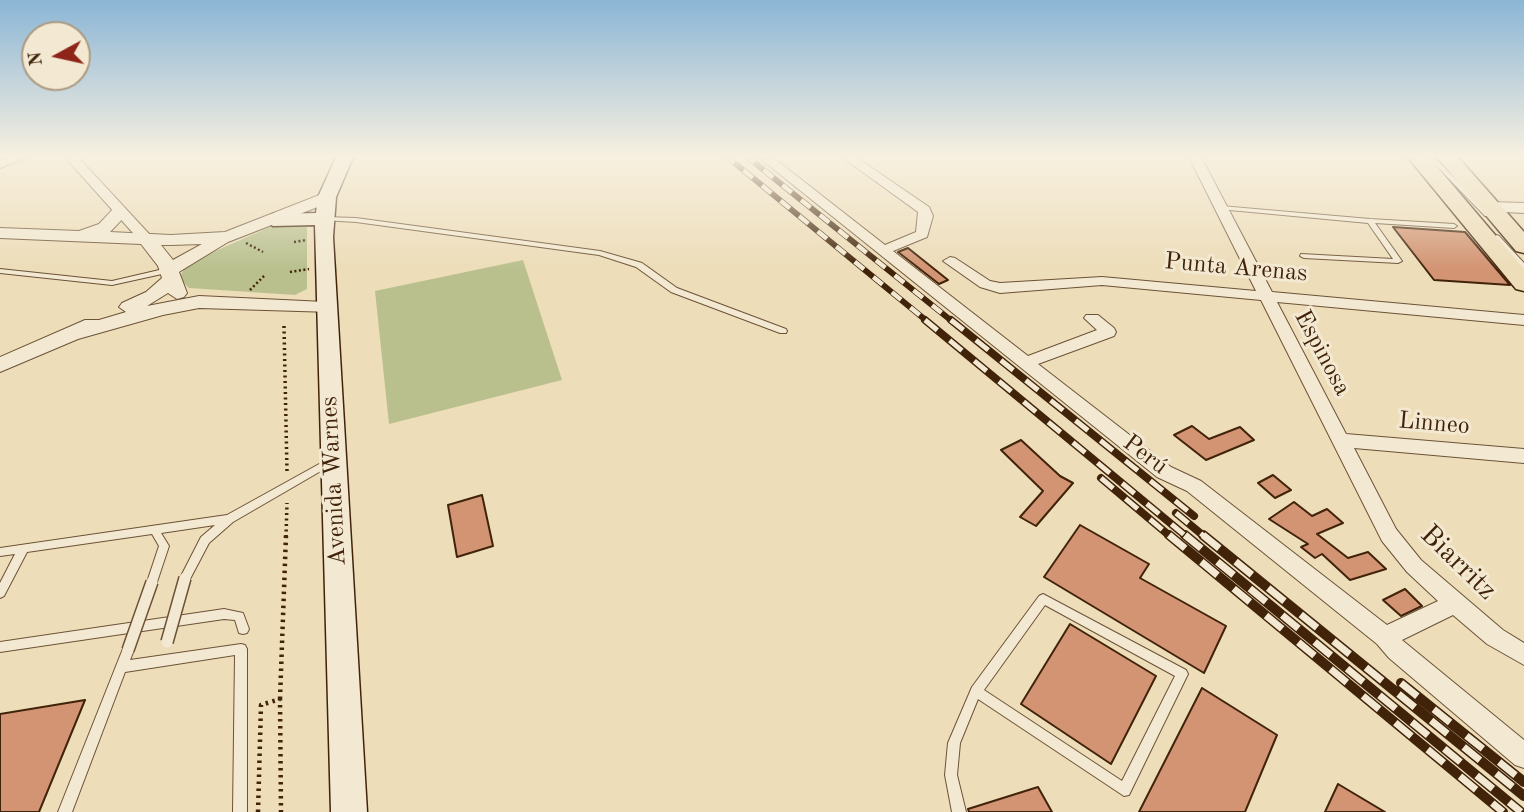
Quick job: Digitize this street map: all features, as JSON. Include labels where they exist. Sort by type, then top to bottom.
[{"type":"main road","name":"Avenida Warnes","points":[[329,193],[324,219],[326,307],[349,812]]},
{"type":"main road","points":[[1447,193],[1524,284]]},
{"type":"main road","points":[[1471,193],[1484,212],[1524,248]]},
{"type":"main road","points":[[273,220],[324,219]]},
{"type":"street","points":[[103,193],[146,239],[179,295],[199,302]]},
{"type":"street","name":"Perú","points":[[811,193],[1164,472],[1194,486],[1385,637],[1397,652],[1524,756]]},
{"type":"street","points":[[884,250],[922,234],[926,216],[924,211],[898,193]]},
{"type":"street","name":"Espinosa","points":[[1213,193],[1389,535]]},
{"type":"street","points":[[0,365],[80,332],[153,296],[169,276],[228,237],[327,197]]},
{"type":"street","points":[[1484,212],[1524,208]]},
{"type":"street","points":[[76,236],[105,228],[120,212]]},
{"type":"street","points":[[0,233],[146,239],[228,237]]},
{"type":"street","name":"Punta Arenas","points":[[950,261],[985,284],[1000,288],[1102,281],[1524,320]]},
{"type":"street","points":[[80,332],[160,309],[199,302],[326,307]]},
{"type":"street","points":[[1027,362],[1108,332],[1092,318]]},
{"type":"street","name":"Linneo","points":[[1340,440],[1524,456]]},
{"type":"street","name":"Biarritz","points":[[1389,535],[1414,566],[1455,603],[1495,637],[1524,655]]},
{"type":"street","points":[[1385,637],[1455,603]]},
{"type":"lane","points":[[1463,193],[1524,248]]},
{"type":"lane","points":[[1464,193],[1484,212],[1524,267]]},
{"type":"lane","points":[[1221,208],[1454,226]]},
{"type":"lane","points":[[1484,212],[1490,246]]},
{"type":"lane","points":[[324,219],[356,220],[600,253],[639,265],[674,290],[783,331]]},
{"type":"lane","points":[[1304,256],[1398,261],[1370,221]]},
{"type":"lane","points":[[0,271],[112,283],[169,276]]},
{"type":"lane","points":[[161,661],[186,578],[205,541],[229,519],[335,460]]},
{"type":"lane","points":[[0,552],[229,519]]},
{"type":"lane","points":[[65,812],[122,667],[164,546],[155,531]]},
{"type":"lane","points":[[0,593],[24,548]]},
{"type":"lane","points":[[959,812],[951,775],[954,743],[976,691],[1043,599],[1182,674],[1124,790],[976,691]]},
{"type":"lane","points":[[0,647],[224,614],[239,616],[243,629]]},
{"type":"lane","points":[[122,667],[241,649],[240,812]]},
{"type":"path","points":[[293,243],[309,240]]},
{"type":"path","points":[[290,272],[308,269]]},
{"type":"path","points":[[248,292],[264,276]]},
{"type":"path","points":[[284,326],[287,472]]},
{"type":"path","points":[[281,812],[280,699],[287,503]]},
{"type":"path","points":[[258,812],[261,705],[280,699]]},
{"type":"green space","points":[[307,222],[307,289],[295,295],[189,288],[179,278],[188,263],[279,223]]},
{"type":"green space","points":[[523,260],[562,380],[389,424],[375,291]]},
{"type":"building","points":[[1393,227],[1465,232],[1510,285],[1434,280]]},
{"type":"building","points":[[908,248],[948,280],[939,284],[898,252]]},
{"type":"building","points":[[1192,426],[1209,439],[1240,427],[1254,440],[1206,460],[1174,435]]},
{"type":"building","points":[[1021,440],[1060,476],[1073,483],[1036,526],[1020,517],[1043,491],[1001,450]]},
{"type":"building","points":[[1273,475],[1291,490],[1275,498],[1258,483]]},
{"type":"building","points":[[482,495],[493,546],[457,557],[448,505]]},
{"type":"building","points":[[1294,502],[1312,516],[1327,509],[1343,523],[1317,534],[1348,558],[1368,552],[1386,569],[1350,580],[1322,554],[1315,558],[1301,547],[1308,544],[1269,519]]},
{"type":"building","points":[[1080,525],[1149,564],[1140,578],[1226,626],[1204,673],[1044,577]]},
{"type":"building","points":[[1405,589],[1422,606],[1401,616],[1383,600]]},
{"type":"building","points":[[1070,624],[1156,676],[1111,764],[1021,704]]},
{"type":"building","points":[[1202,688],[1277,735],[1245,812],[1139,812]]},
{"type":"building","points":[[85,700],[39,812],[0,812],[0,714]]},
{"type":"building","points":[[1338,784],[1385,812],[1325,812]]},
{"type":"building","points":[[1038,787],[1052,812],[969,812],[968,809]]},
{"type":"railway","points":[[771,193],[928,322]]},
{"type":"railway","points":[[792,193],[953,322]]},
{"type":"railway","points":[[925,320],[1187,537]]},
{"type":"railway","points":[[951,320],[1194,516]]},
{"type":"railway","points":[[1101,478],[1171,537]]},
{"type":"railway","points":[[1176,513],[1205,537]]},
{"type":"railway","points":[[1169,535],[1503,812]]},
{"type":"railway","points":[[1185,535],[1521,812]]},
{"type":"railway","points":[[1203,535],[1524,796]]},
{"type":"railway","points":[[1401,683],[1524,782]]}]
